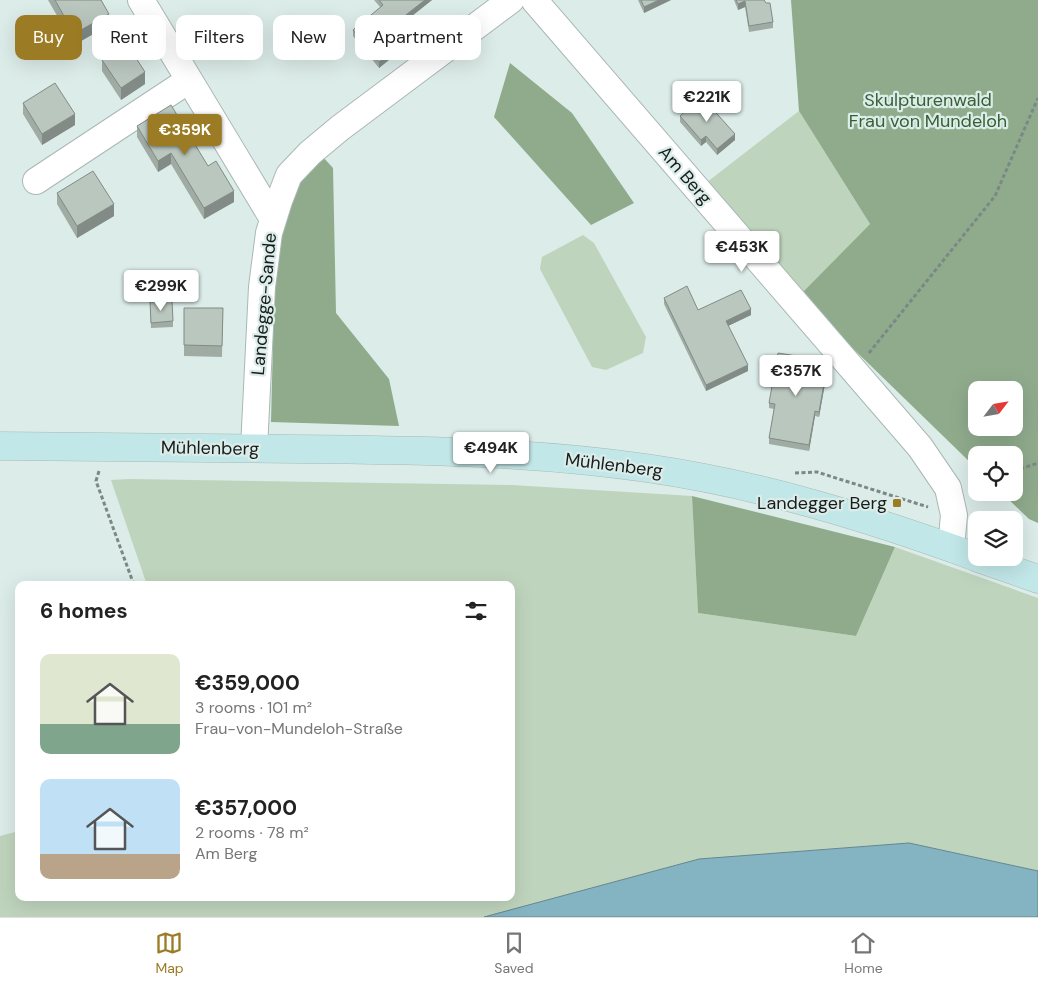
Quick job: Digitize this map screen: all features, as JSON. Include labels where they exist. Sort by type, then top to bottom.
[{"type":"main road","name":"Mühlenberg","points":[[0,446],[432,450],[589,460],[714,480],[804,500],[878,522],[968,554]]},
{"type":"main road","name":"Mühlenberg","points":[[1002,566],[1038,579]]},
{"type":"street","points":[[141,0],[273,219]]},
{"type":"street","name":"Landegge-Sande","points":[[254,448],[262,287],[269,233],[289,175],[310,153],[511,0]]},
{"type":"street","name":"Am Berg","points":[[534,0],[920,446],[948,488],[954,515],[968,551]]},
{"type":"street","points":[[36,181],[190,80]]},
{"type":"path","points":[[854,371],[995,196],[1038,98]]},
{"type":"path","points":[[106,447],[96,481],[133,581]]},
{"type":"path","points":[[1023,468],[1038,463]]},
{"type":"path","points":[[817,472],[954,515]]},
{"type":"green space","name":"Skulpturenwald Frau von Mundeloh","points":[[791,0],[1038,0],[1038,523],[1029,519],[1023,511],[1010,501],[1023,501],[1023,446],[968,446],[968,460],[799,296],[870,224],[799,111]]},
{"type":"green space","points":[[510,63],[572,113],[634,203],[591,225],[494,117]]},
{"type":"green space","points":[[799,111],[870,224],[799,296],[702,186]]},
{"type":"green space","points":[[322,156],[333,168],[336,313],[389,379],[399,426],[271,422],[275,260],[288,197]]},
{"type":"green space","points":[[583,235],[594,243],[646,337],[643,353],[606,370],[592,367],[540,269],[542,257]]},
{"type":"green space","points":[[111,480],[512,485],[692,496],[698,613],[856,636],[895,547],[1038,598],[1038,871],[909,843],[699,859],[484,917],[0,917],[0,836],[15,832],[15,901],[515,901],[515,581],[146,581]]},
{"type":"green space","points":[[692,496],[895,547],[856,636],[698,613]]},
{"type":"water","points":[[909,843],[1038,871],[1038,917],[484,917],[699,859]]},
{"type":"building","points":[[55,0],[101,0],[109,14],[92,15],[92,24],[82,29],[82,15],[63,15]]},
{"type":"building","points":[[379,0],[425,0],[406,15],[371,15],[383,5]]},
{"type":"building","points":[[641,0],[659,0],[644,7]]},
{"type":"building","points":[[736,0],[764,0],[766,3],[770,3],[773,22],[749,26],[745,1],[738,4]]},
{"type":"building","points":[[102,60],[137,60],[145,72],[121,88]]},
{"type":"building","points":[[55,83],[75,114],[42,134],[23,103]]},
{"type":"building","points":[[702,97],[735,134],[717,149],[706,136],[701,140],[680,116]]},
{"type":"building","points":[[171,105],[208,166],[216,161],[234,191],[204,208],[171,153],[158,161],[137,126]]},
{"type":"building","points":[[93,171],[114,204],[77,226],[57,193]]},
{"type":"building","points":[[687,286],[698,310],[741,290],[751,309],[726,321],[748,365],[706,385],[664,298]]},
{"type":"building","points":[[172,301],[173,321],[151,323],[150,302]]},
{"type":"building","points":[[184,308],[223,308],[222,346],[184,345]]},
{"type":"building","points":[[778,353],[828,361],[819,412],[815,411],[809,445],[769,438],[775,404],[769,403]]},
{"type":"place","name":"Landegger Berg","points":[[897,503]]}]
